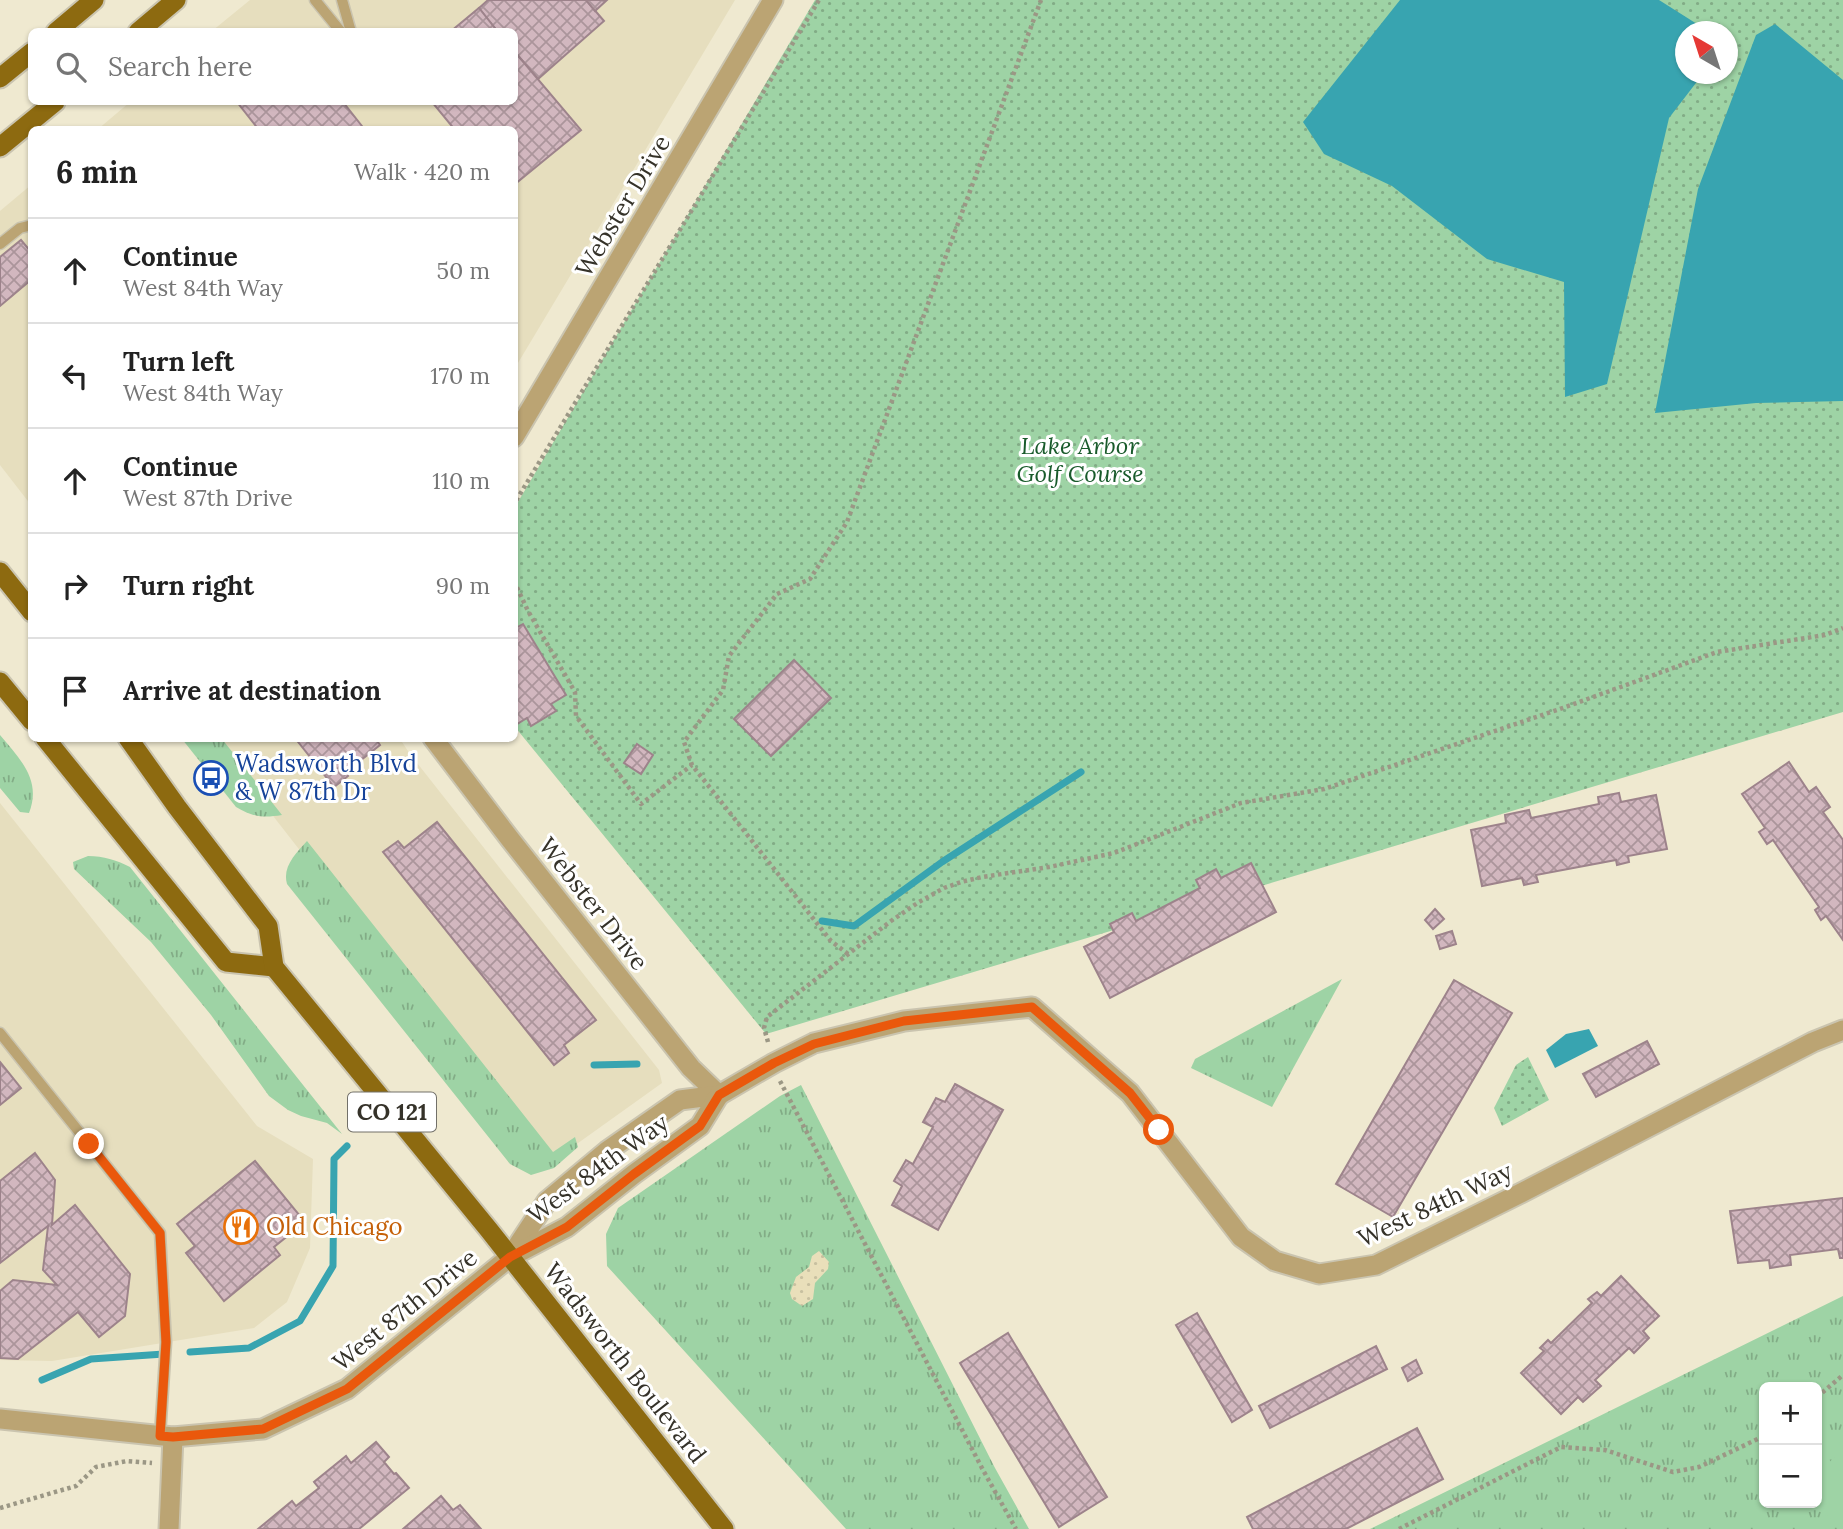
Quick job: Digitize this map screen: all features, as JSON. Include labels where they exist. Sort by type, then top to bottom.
[{"type":"main road","points":[[61,28],[94,0]]},
{"type":"main road","points":[[143,28],[176,0]]},
{"type":"main road","points":[[0,78],[28,55]]},
{"type":"main road","points":[[0,148],[51,105]]},
{"type":"main road","points":[[0,572],[28,606]]},
{"type":"main road","points":[[0,682],[28,716]]},
{"type":"main road","points":[[48,742],[226,962],[274,967],[268,926],[131,742]]},
{"type":"main road","name":"Wadsworth Boulevard","points":[[274,967],[510,1257],[724,1529]]},
{"type":"street","name":"Webster Drive","points":[[518,430],[773,0]]},
{"type":"street","name":"Webster Drive","points":[[436,742],[691,1068],[719,1095]]},
{"type":"street","name":"West 84th Way","points":[[510,1257],[547,1201],[607,1151],[680,1100],[719,1095],[774,1063],[814,1044],[904,1021],[1032,1007],[1130,1093],[1241,1237],[1275,1261],[1319,1274],[1376,1265],[1813,1042],[1843,1030]]},
{"type":"street","name":"West 84th Way","points":[[510,1257],[567,1227],[700,1126],[719,1095]]},
{"type":"street","name":"West 87th Drive","points":[[0,1419],[166,1437],[263,1429],[347,1389],[510,1257]]},
{"type":"street","points":[[166,1437],[172,1464],[169,1529]]},
{"type":"lane","points":[[315,0],[338,28]]},
{"type":"lane","points":[[342,0],[350,28]]},
{"type":"lane","points":[[0,244],[20,228],[28,226]]},
{"type":"lane","points":[[0,1034],[160,1233],[166,1342],[166,1437]]},
{"type":"path","points":[[518,497],[819,0]]},
{"type":"path","points":[[848,954],[831,941],[692,765],[684,742],[723,690],[729,656],[776,594],[810,579],[847,522],[1041,0]]},
{"type":"path","points":[[518,590],[575,692],[576,716],[641,804],[692,765]]},
{"type":"path","points":[[1016,1529],[781,1085],[764,1028],[767,1017],[919,902],[944,888],[982,877],[1049,867],[1114,853],[1241,803],[1324,789],[1560,709],[1717,652],[1825,635],[1843,628]]},
{"type":"path","points":[[1822,1393],[1843,1375]]},
{"type":"path","points":[[1399,1529],[1561,1447],[1605,1450],[1673,1472],[1699,1467],[1759,1438]]},
{"type":"path","points":[[0,1508],[76,1486],[96,1466],[127,1461],[172,1464]]},
{"type":"shaded area","points":[[250,0],[735,0],[518,363],[518,126],[102,126],[126,105],[518,105],[518,28],[216,28]]},
{"type":"shaded area","points":[[28,188],[28,501],[0,465],[0,211]]},
{"type":"shaded area","points":[[215,742],[402,742],[659,1070],[662,1083],[546,1166]]},
{"type":"shaded area","points":[[0,803],[257,1126],[313,1159],[310,1248],[287,1302],[254,1328],[52,1361],[0,1360]]},
{"type":"green space","name":"Lake Arbor Golf Course","points":[[815,0],[1843,0],[1843,712],[766,1034],[518,731],[518,502]]},
{"type":"green space","points":[[0,735],[31,780],[33,790],[29,813],[20,812],[0,788]]},
{"type":"green space","points":[[184,742],[224,742],[282,815],[258,816],[236,807]]},
{"type":"green space","points":[[307,841],[553,1152],[575,1137],[578,1147],[554,1168],[531,1175],[510,1164],[287,884],[288,866]]},
{"type":"green space","points":[[88,856],[110,859],[130,867],[342,1134],[327,1123],[288,1110],[269,1096],[211,1015],[151,942],[74,869],[73,862]]},
{"type":"green space","points":[[1342,979],[1272,1107],[1191,1068],[1195,1059]]},
{"type":"green space","points":[[1528,1057],[1549,1100],[1502,1126],[1494,1108],[1516,1065]]},
{"type":"green space","points":[[801,1085],[995,1468],[1029,1529],[846,1529],[607,1266],[606,1234],[618,1208],[780,1096]]},
{"type":"green space","points":[[1843,1296],[1843,1529],[1370,1529]]},
{"type":"green space","points":[[1843,1448],[1843,1528],[1817,1508],[1822,1508],[1822,1470]]},
{"type":"sand","points":[[819,1251],[829,1262],[828,1269],[815,1283],[813,1299],[802,1306],[792,1299],[790,1293],[796,1277],[809,1267],[812,1256]]},
{"type":"water","points":[[1400,0],[1659,0],[1692,21],[1675,21],[1675,84],[1695,84],[1669,118],[1607,384],[1565,397],[1564,282],[1487,259],[1392,186],[1324,154],[1303,122]]},
{"type":"water","points":[[1775,24],[1843,80],[1843,401],[1756,403],[1655,413],[1698,189],[1756,35]]},
{"type":"water","points":[[1589,1029],[1598,1046],[1555,1068],[1546,1050],[1566,1034]]},
{"type":"building","points":[[488,0],[586,0],[604,21],[538,79],[518,56],[518,28],[495,28],[479,8]]},
{"type":"building","points":[[586,0],[607,0],[595,11]]},
{"type":"building","points":[[479,8],[495,28],[455,28]]},
{"type":"building","points":[[518,56],[581,130],[518,182],[518,126],[452,126],[434,105],[518,105]]},
{"type":"building","points":[[239,105],[345,105],[362,126],[256,126]]},
{"type":"building","points":[[21,240],[28,248],[28,282],[0,306],[0,257]]},
{"type":"building","points":[[523,624],[566,695],[551,704],[556,711],[531,726],[527,718],[518,724],[518,627]]},
{"type":"building","points":[[794,660],[831,698],[771,756],[734,719]]},
{"type":"building","points":[[298,742],[378,742],[380,745],[346,772],[348,776],[334,787]]},
{"type":"building","points":[[637,744],[653,755],[641,774],[624,763]]},
{"type":"building","points":[[1789,762],[1809,792],[1816,787],[1830,807],[1823,812],[1843,840],[1843,940],[1826,916],[1821,920],[1815,910],[1819,907],[1773,840],[1767,844],[1759,832],[1765,828],[1742,794]]},
{"type":"building","points":[[1619,793],[1621,802],[1656,795],[1667,849],[1628,856],[1629,862],[1617,865],[1616,860],[1536,875],[1538,882],[1524,885],[1522,878],[1482,886],[1471,830],[1506,823],[1505,815],[1529,810],[1531,818],[1599,804],[1598,797]]},
{"type":"building","points":[[437,822],[596,1020],[564,1045],[569,1053],[554,1065],[383,852],[398,841],[404,848]]},
{"type":"building","points":[[1251,863],[1276,912],[1110,998],[1084,947],[1114,932],[1110,924],[1132,913],[1136,921],[1200,888],[1196,880],[1216,869],[1221,878]]},
{"type":"building","points":[[1435,909],[1444,919],[1433,929],[1425,920]]},
{"type":"building","points":[[1452,931],[1456,944],[1440,949],[1436,936]]},
{"type":"building","points":[[1454,980],[1512,1013],[1393,1217],[1336,1184]]},
{"type":"building","points":[[1647,1041],[1659,1064],[1596,1097],[1583,1074]]},
{"type":"building","points":[[0,1062],[21,1088],[0,1105]]},
{"type":"building","points":[[955,1084],[1003,1110],[938,1230],[892,1205],[902,1186],[894,1181],[906,1160],[913,1164],[933,1127],[923,1122],[936,1098],[945,1102]]},
{"type":"building","points":[[35,1153],[55,1180],[52,1225],[75,1205],[130,1274],[125,1316],[99,1337],[78,1312],[18,1359],[0,1358],[0,1291],[13,1280],[57,1285],[43,1270],[48,1226],[0,1263],[0,1181]]},
{"type":"building","points":[[255,1161],[305,1222],[274,1247],[280,1255],[224,1301],[186,1253],[195,1246],[177,1224]]},
{"type":"building","points":[[1843,1198],[1843,1258],[1840,1258],[1838,1249],[1790,1255],[1791,1265],[1770,1268],[1769,1260],[1738,1263],[1730,1211]]},
{"type":"building","points":[[1621,1276],[1659,1316],[1643,1331],[1649,1338],[1634,1353],[1629,1348],[1595,1380],[1601,1386],[1583,1402],[1578,1397],[1561,1414],[1521,1373],[1544,1351],[1540,1348],[1548,1340],[1551,1343],[1592,1303],[1588,1299],[1597,1292],[1601,1296]]},
{"type":"building","points":[[1197,1313],[1252,1410],[1232,1422],[1176,1325]]},
{"type":"building","points":[[1008,1333],[1107,1497],[1059,1527],[960,1363]]},
{"type":"building","points":[[1376,1346],[1387,1369],[1270,1428],[1259,1406]]},
{"type":"building","points":[[1416,1360],[1422,1373],[1408,1381],[1402,1368]]},
{"type":"building","points":[[1417,1428],[1443,1479],[1346,1529],[1253,1529],[1247,1517]]},
{"type":"building","points":[[376,1442],[389,1457],[384,1462],[409,1488],[359,1529],[258,1529],[292,1501],[296,1506],[319,1488],[314,1482],[346,1456],[351,1463]]},
{"type":"building","points":[[441,1496],[453,1510],[460,1505],[481,1529],[403,1529]]},
{"type":"waterway","points":[[822,921],[854,926],[942,862],[1081,772]]},
{"type":"waterway","points":[[594,1065],[637,1064]]},
{"type":"waterway","points":[[190,1352],[249,1348],[300,1321],[333,1266],[334,1159],[347,1146]]},
{"type":"waterway","points":[[42,1380],[91,1359],[164,1354]]},
{"type":"place","name":"Wadsworth Blvd & W 87th Dr","points":[[211,778]]},
{"type":"place","name":"Old Chicago","points":[[241,1227]]},
{"type":"route","points":[[89,1144],[160,1233],[166,1342],[160,1436],[173,1437],[263,1429],[347,1389],[510,1257],[567,1227],[700,1126],[719,1095],[774,1063],[814,1044],[904,1021],[1032,1007],[1130,1093],[1159,1130]]}]
